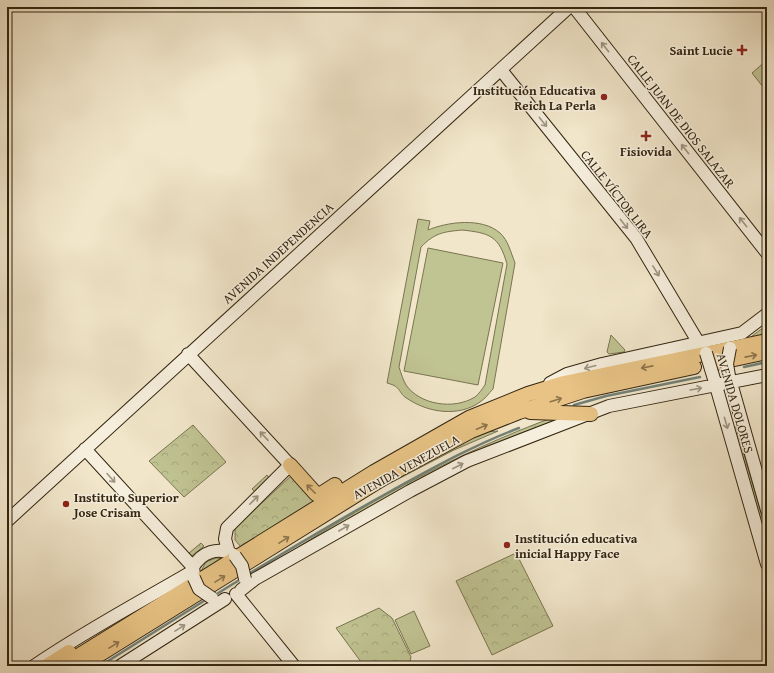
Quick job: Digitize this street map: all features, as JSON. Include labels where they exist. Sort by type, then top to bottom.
[{"type":"main road","name":"AVENIDA INDEPENDENCIA","points":[[7,521],[569,7]]},
{"type":"main road","name":"CALLE JUAN DE DIOS SALAZAR","points":[[574,7],[767,253]]},
{"type":"main road","name":"CALLE VÍCTOR LIRA","points":[[501,70],[636,238],[703,348]]},
{"type":"main road","points":[[742,333],[767,314]]},
{"type":"main road","name":"AVENIDA VENEZUELA","points":[[62,666],[379,468],[470,418],[528,394],[567,374],[642,355],[703,348],[742,333]]},
{"type":"main road","name":"AVENIDA DOLORES","points":[[742,333],[730,348],[727,364],[730,380],[767,510]]},
{"type":"main road","name":"AVENIDA VENEZUELA","points":[[528,394],[588,378],[767,341]]},
{"type":"main road","name":"AVENIDA DOLORES","points":[[703,348],[715,382],[767,564]]},
{"type":"main road","name":"AVENIDA VENEZUELA","points":[[81,666],[385,477],[471,431],[519,412],[583,391],[767,352]]},
{"type":"main road","points":[[188,354],[316,494],[321,494],[404,444],[430,432],[470,418]]},
{"type":"main road","points":[[120,666],[256,578],[410,491],[463,464],[609,406],[715,382],[767,375]]},
{"type":"main road","points":[[519,412],[591,414]]},
{"type":"main road","points":[[85,449],[194,572],[199,589],[212,598],[225,599]]},
{"type":"main road","points":[[290,465],[230,524],[225,535],[232,554],[242,566],[241,587],[294,666]]},
{"type":"main road","points":[[34,666],[133,604],[161,591],[194,572],[200,558],[206,553],[214,551],[232,554]]},
{"type":"main road","points":[[47,666],[129,614],[185,589]]},
{"type":"green space","points":[[767,60],[767,92],[752,73]]},
{"type":"green space","points":[[418,219],[430,221],[428,230],[464,222],[484,225],[493,228],[500,233],[507,243],[515,263],[493,389],[482,401],[472,407],[463,410],[444,411],[434,410],[416,404],[402,395],[398,388],[387,383]],"holes":[[[462,230],[480,233],[492,238],[501,247],[507,264],[485,385],[475,397],[467,401],[448,404],[438,403],[428,401],[412,392],[406,385],[399,367],[421,247],[430,239],[439,234]]]},
{"type":"green space","points":[[428,248],[503,263],[478,385],[404,371]]},
{"type":"green space","points":[[767,325],[767,336],[750,340],[752,336]]},
{"type":"green space","points":[[611,335],[625,350],[624,352],[609,354],[607,352]]},
{"type":"green space","points":[[554,417],[556,418],[552,424],[272,564],[339,522],[444,464],[480,447]]},
{"type":"green space","points":[[193,425],[226,462],[184,497],[149,461]]},
{"type":"green space","points":[[736,427],[767,534],[767,560],[730,429]]},
{"type":"green space","points":[[498,431],[454,450],[354,502],[408,469],[485,432]]},
{"type":"green space","points":[[267,475],[269,478],[255,492],[252,489]]},
{"type":"green space","points":[[292,475],[311,499],[317,500],[241,547],[235,540],[235,528]]},
{"type":"green space","points":[[201,543],[204,546],[192,556],[189,553]]},
{"type":"green space","points":[[516,553],[553,626],[492,655],[456,581]]},
{"type":"green space","points":[[216,558],[224,559],[201,571],[206,562]]},
{"type":"green space","points":[[379,608],[392,618],[411,657],[409,666],[364,666],[336,628]]},
{"type":"green space","points":[[414,611],[430,646],[411,654],[395,620]]},
{"type":"waterway","points":[[744,367],[767,362]]},
{"type":"waterway","points":[[574,405],[606,396],[700,377]]},
{"type":"waterway","points":[[247,575],[422,474],[470,449],[519,428]]},
{"type":"waterway","points":[[215,595],[241,579]]},
{"type":"waterway","points":[[100,666],[207,599]]},
{"type":"place","name":"Saint Lucie","points":[[742,50]]},
{"type":"place","name":"Institución Educativa Reich La Perla","points":[[604,97]]},
{"type":"place","name":"Fisiovida","points":[[646,136]]},
{"type":"place","name":"Instituto Superior Jose Crisam","points":[[66,504]]},
{"type":"place","name":"Institución educativa inicial Happy Face","points":[[507,545]]}]
